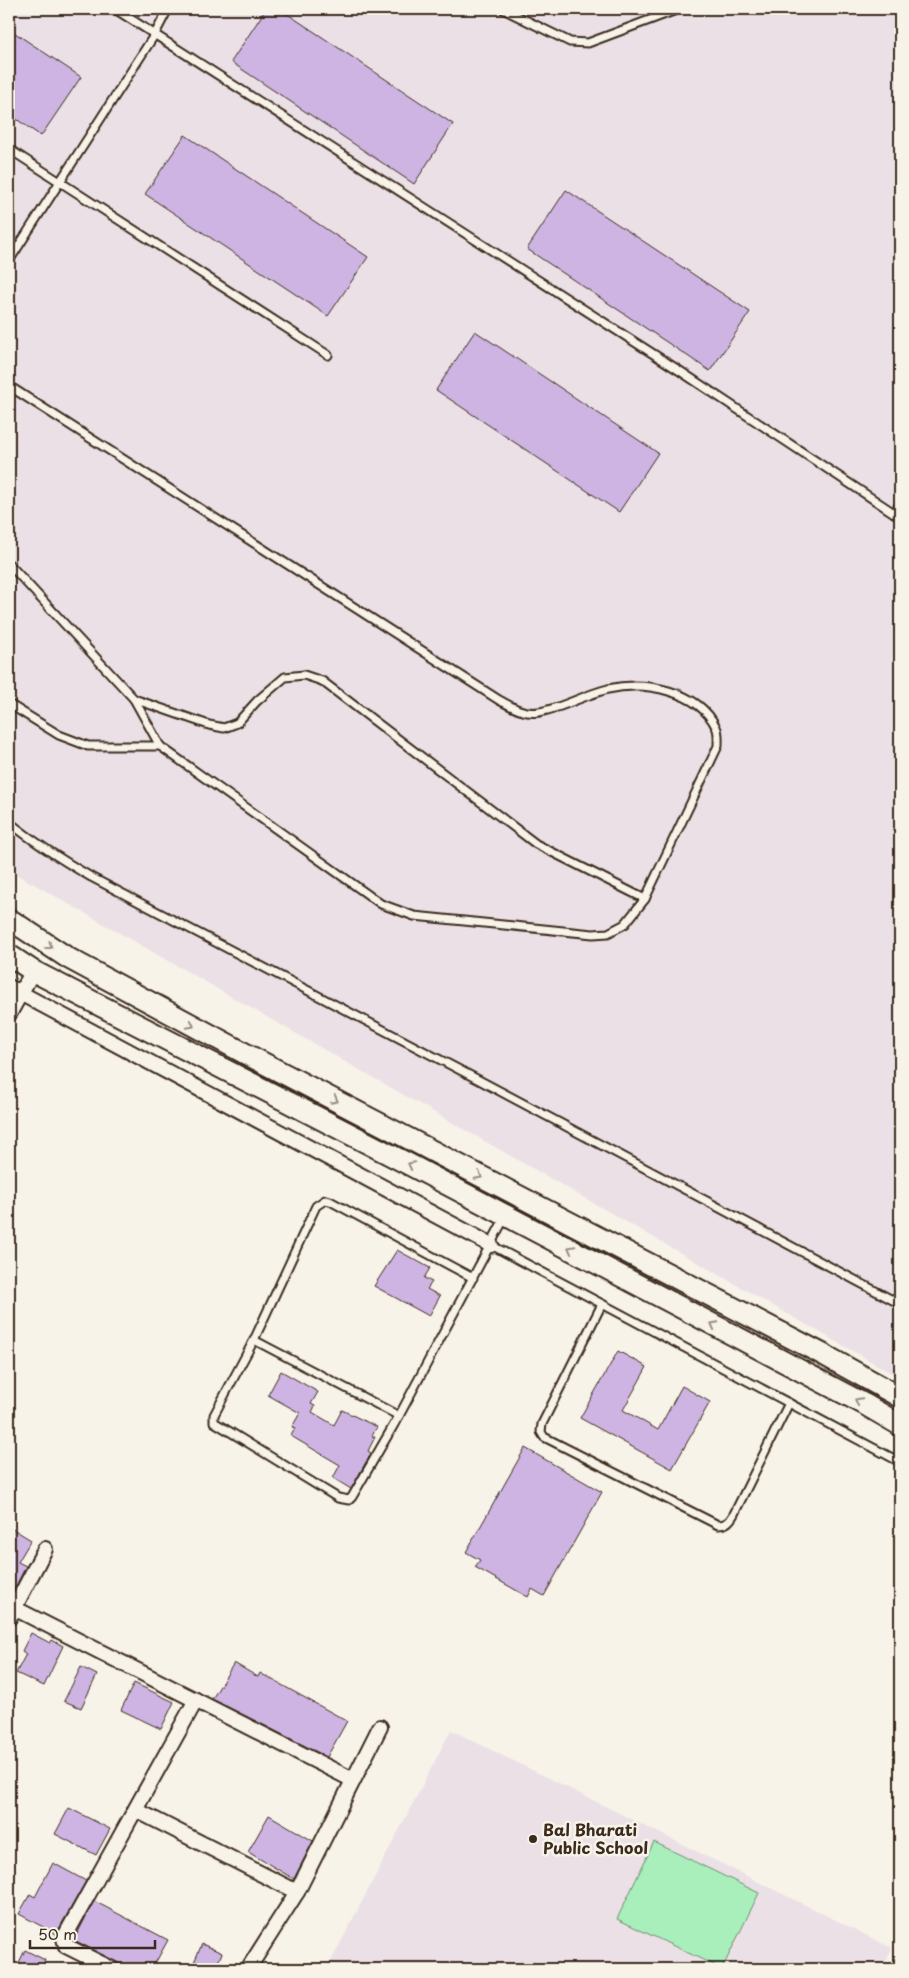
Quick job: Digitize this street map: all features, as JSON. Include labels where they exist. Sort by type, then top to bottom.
[{"type":"main road","points":[[9,919],[68,958],[222,1041],[826,1356],[900,1397]]},
{"type":"main road","points":[[9,955],[33,971],[506,1215],[864,1404],[900,1425]]},
{"type":"street","points":[[9,1014],[14,990],[33,971]]},
{"type":"street","points":[[14,990],[491,1245]]},
{"type":"street","points":[[45,1549],[11,1613],[196,1700],[353,1780]]},
{"type":"street","points":[[112,1969],[66,1946],[64,1938],[196,1700]]},
{"type":"street","points":[[248,1969],[296,1892],[380,1727]]},
{"type":"street","points":[[136,1810],[296,1892]]},
{"type":"lane","points":[[115,9],[680,371],[897,515],[900,504]]},
{"type":"lane","points":[[9,261],[155,34],[168,9]]},
{"type":"lane","points":[[503,9],[570,42],[588,43],[679,9]]},
{"type":"lane","points":[[9,149],[328,355]]},
{"type":"lane","points":[[9,386],[499,700],[522,711],[538,713],[609,689],[635,687],[673,691],[693,700],[708,714],[717,728],[718,746],[645,899],[624,924],[608,933],[593,934],[414,916],[381,904],[160,746],[134,699],[9,564]]},
{"type":"lane","points":[[134,699],[209,725],[224,728],[237,723],[257,701],[285,677],[304,675],[322,681],[536,844],[645,899]]},
{"type":"lane","points":[[9,704],[60,735],[88,746],[160,746]]},
{"type":"lane","points":[[9,822],[57,857],[91,876],[900,1304]]},
{"type":"lane","points":[[473,1278],[325,1200],[316,1206],[254,1340],[214,1415],[214,1422],[338,1498],[349,1500],[399,1416],[491,1245],[506,1215]]},
{"type":"lane","points":[[491,1245],[900,1462]]},
{"type":"lane","points":[[602,1304],[542,1424],[541,1432],[544,1436],[718,1525],[723,1525],[729,1522],[734,1514],[789,1403]]},
{"type":"lane","points":[[254,1340],[399,1416]]},
{"type":"shaded area","points":[[9,9],[900,9],[900,1378],[9,870]]},
{"type":"shaded area","name":"Bal Bharati Public School","points":[[451,1730],[892,1948],[883,1969],[327,1969]]},
{"type":"green space","points":[[654,1842],[759,1893],[722,1969],[617,1919]]},
{"type":"building","points":[[266,9],[280,9],[453,124],[414,184],[231,62]]},
{"type":"building","points":[[9,29],[81,77],[41,136],[9,114]]},
{"type":"building","points":[[185,135],[368,257],[328,316],[145,194]]},
{"type":"building","points":[[566,190],[750,312],[710,371],[527,249]]},
{"type":"building","points":[[475,331],[658,453],[619,512],[436,390]]},
{"type":"building","points":[[397,1250],[430,1268],[424,1278],[432,1282],[427,1289],[440,1296],[429,1316],[374,1286]]},
{"type":"building","points":[[618,1351],[647,1367],[623,1410],[658,1430],[682,1386],[710,1402],[672,1469],[580,1418]]},
{"type":"building","points":[[281,1371],[318,1392],[311,1404],[315,1406],[312,1412],[334,1425],[342,1410],[377,1427],[372,1436],[375,1437],[368,1451],[371,1453],[351,1489],[333,1478],[340,1465],[291,1436],[295,1428],[292,1427],[300,1413],[268,1395]]},
{"type":"building","points":[[525,1448],[602,1492],[544,1596],[532,1589],[528,1597],[475,1567],[480,1560],[466,1552]]},
{"type":"building","points":[[13,1529],[31,1540],[18,1562],[26,1566],[9,1600],[9,1536]]},
{"type":"building","points":[[31,1633],[50,1643],[52,1640],[63,1646],[44,1686],[16,1673],[26,1654],[22,1651]]},
{"type":"building","points":[[234,1663],[258,1677],[260,1673],[347,1721],[327,1757],[212,1699]]},
{"type":"building","points":[[81,1667],[97,1675],[81,1708],[64,1701]]},
{"type":"building","points":[[134,1683],[174,1702],[161,1729],[121,1710]]},
{"type":"building","points":[[69,1808],[110,1829],[96,1855],[55,1834]]},
{"type":"building","points":[[269,1815],[313,1841],[294,1879],[248,1852]]},
{"type":"building","points":[[53,1863],[86,1881],[56,1934],[19,1914],[30,1894],[35,1897]]},
{"type":"building","points":[[94,1901],[168,1940],[152,1969],[130,1969],[74,1940]]},
{"type":"building","points":[[202,1944],[222,1953],[215,1969],[191,1969]]},
{"type":"building","points":[[25,1950],[45,1960],[41,1969],[16,1969]]},
{"type":"place","name":"Bal Bharati Public School","points":[[533,1839]]}]
